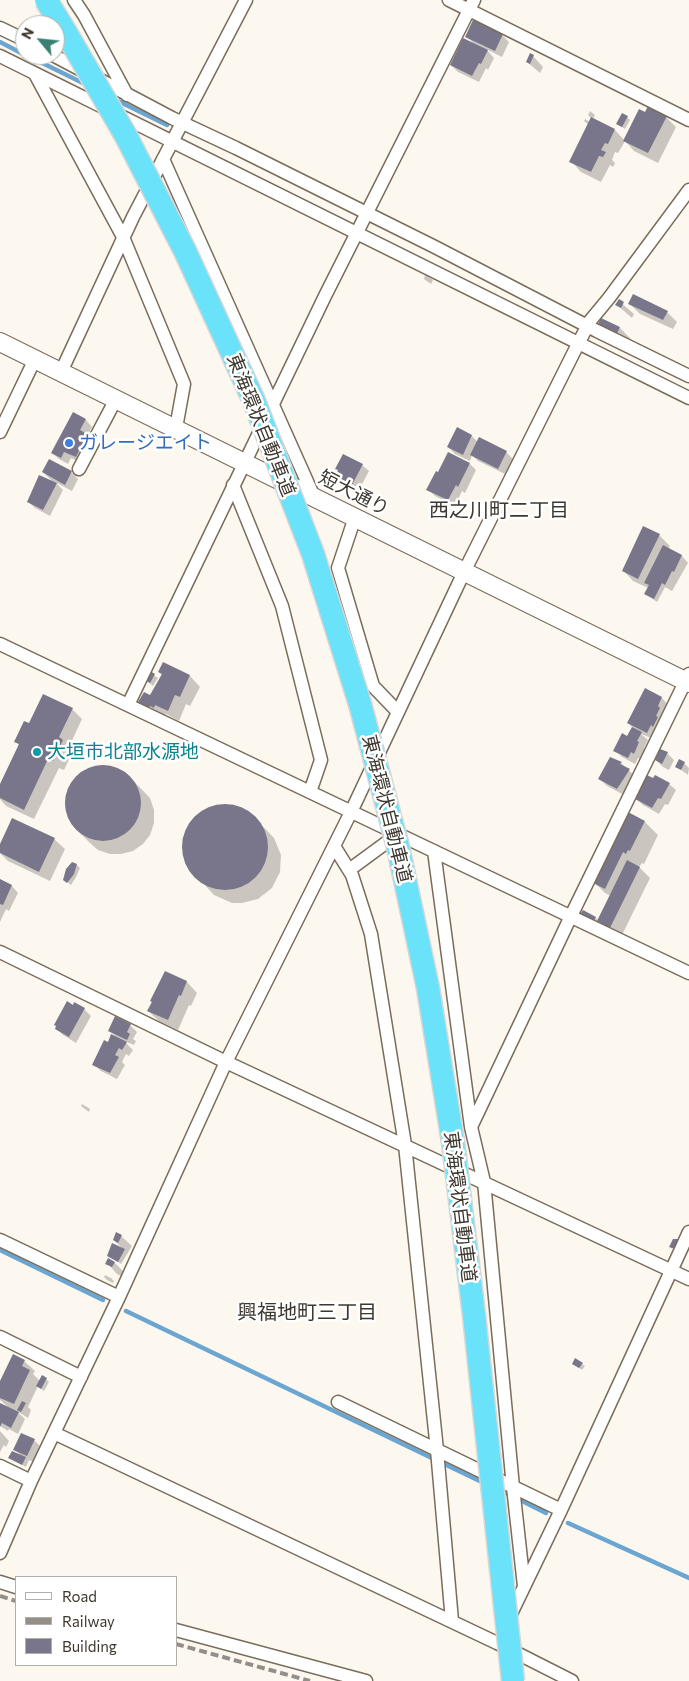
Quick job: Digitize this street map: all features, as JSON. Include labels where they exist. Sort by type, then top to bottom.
[{"type":"highway","name":"東海環状自動車道","points":[[46,0],[126,136],[185,251],[254,401],[313,554],[360,704],[398,847],[428,988],[448,1113],[474,1315],[513,1681]]},
{"type":"street","points":[[74,0],[127,94]]},
{"type":"street","points":[[62,372],[123,238],[246,0]]},
{"type":"street","points":[[449,0],[472,5],[689,120]]},
{"type":"street","points":[[128,705],[325,296],[472,5]]},
{"type":"street","points":[[0,28],[15,35]]},
{"type":"street","points":[[0,56],[173,140],[362,223],[583,334],[689,376]]},
{"type":"street","points":[[65,61],[182,123],[362,223],[583,334],[689,398]]},
{"type":"street","points":[[35,74],[123,238],[184,384],[176,428]]},
{"type":"street","points":[[163,160],[314,497]]},
{"type":"street","points":[[0,1553],[31,1481],[119,1297],[226,1062],[352,812],[464,572],[583,334],[689,190]]},
{"type":"street","name":"短大通り","points":[[0,342],[464,572],[688,679]]},
{"type":"street","points":[[0,432],[34,359]]},
{"type":"street","points":[[79,469],[116,399]]},
{"type":"street","points":[[233,485],[282,606],[321,760],[310,792]]},
{"type":"street","points":[[355,518],[338,568],[373,686],[398,712]]},
{"type":"street","points":[[0,644],[689,973]]},
{"type":"street","points":[[452,1167],[571,916],[688,679]]},
{"type":"street","points":[[349,870],[398,834]]},
{"type":"street","points":[[334,846],[349,870],[371,934],[405,1145],[437,1450],[452,1621]]},
{"type":"street","points":[[434,851],[471,1127],[484,1182],[512,1487],[524,1586]]},
{"type":"street","points":[[2,957],[689,1279]]},
{"type":"street","points":[[497,1642],[689,1232]]},
{"type":"street","points":[[0,1240],[119,1297]]},
{"type":"street","points":[[0,1338],[81,1377]]},
{"type":"street","points":[[338,1402],[560,1510]]},
{"type":"street","points":[[54,1433],[497,1642],[572,1681]]},
{"type":"street","points":[[0,1466],[31,1481]]},
{"type":"street","points":[[0,1582],[15,1587]]},
{"type":"street","points":[[178,1631],[366,1681]]},
{"type":"building","points":[[473,20],[503,34],[495,51],[465,37]]},
{"type":"building","points":[[463,38],[488,50],[472,76],[450,65]]},
{"type":"building","points":[[530,53],[534,55],[530,64],[526,62]]},
{"type":"building","points":[[648,106],[667,116],[648,153],[623,141],[639,109],[645,112]]},
{"type":"building","points":[[622,113],[628,116],[622,127],[616,124]]},
{"type":"building","points":[[591,117],[615,129],[608,144],[605,143],[601,150],[606,152],[603,157],[599,156],[591,172],[569,162]]},
{"type":"building","points":[[633,294],[668,311],[663,320],[628,304]]},
{"type":"building","points":[[619,299],[624,302],[621,308],[615,305]]},
{"type":"building","points":[[601,318],[620,327],[617,333],[598,324]]},
{"type":"building","name":"ガレージエイト","points":[[73,412],[86,419],[80,430],[87,434],[76,457],[64,452],[61,458],[51,453]]},
{"type":"building","points":[[457,427],[472,435],[463,455],[447,447]]},
{"type":"building","points":[[479,437],[507,451],[498,469],[470,455]]},
{"type":"building","points":[[448,452],[470,463],[458,487],[456,485],[448,500],[426,490]]},
{"type":"building","points":[[343,454],[363,464],[352,485],[349,486],[334,478],[338,470],[335,469]]},
{"type":"building","points":[[49,459],[72,471],[65,485],[42,472]]},
{"type":"building","points":[[39,475],[57,483],[43,510],[27,502]]},
{"type":"building","points":[[643,526],[660,534],[638,579],[622,571]]},
{"type":"building","points":[[663,545],[682,555],[674,572],[672,571],[665,585],[662,583],[654,599],[644,594],[649,585],[644,583]]},
{"type":"building","points":[[163,662],[190,675],[180,697],[175,695],[168,711],[155,705],[154,708],[150,706],[149,708],[138,702],[144,692],[150,695],[162,674],[158,672]]},
{"type":"building","points":[[150,671],[155,674],[150,683],[145,680]]},
{"type":"building","points":[[645,688],[662,697],[656,716],[658,717],[653,727],[651,725],[647,733],[627,723]]},
{"type":"building","name":"大垣市北部水源地","points":[[43,694],[73,708],[59,737],[63,740],[53,761],[48,759],[24,810],[0,798],[0,784],[19,744],[14,742],[24,721],[29,723]]},
{"type":"building","points":[[632,727],[642,732],[637,741],[639,742],[634,754],[631,752],[628,758],[613,751],[622,733],[627,736]]},
{"type":"building","points":[[660,749],[668,752],[662,764],[655,760]]},
{"type":"building","points":[[610,757],[622,762],[620,764],[630,769],[617,789],[598,779]]},
{"type":"building","points":[[679,759],[685,762],[681,770],[675,767]]},
{"type":"building","points":[[111,765],[124,771],[135,782],[141,795],[139,818],[124,835],[111,841],[95,841],[82,835],[67,818],[65,795],[71,782],[88,767]]},
{"type":"building","points":[[647,775],[653,778],[655,775],[670,783],[661,799],[658,798],[652,808],[635,799]]},
{"type":"building","points":[[225,804],[242,807],[256,816],[265,830],[268,847],[265,864],[256,878],[242,887],[225,890],[208,887],[194,878],[185,864],[182,847],[185,830],[194,816],[208,807]]},
{"type":"building","points":[[628,812],[645,821],[630,851],[628,850],[626,854],[623,852],[605,889],[593,883]]},
{"type":"building","points":[[12,818],[55,838],[39,872],[0,853],[0,844]]},
{"type":"building","points":[[627,860],[640,867],[610,928],[597,921]]},
{"type":"building","points":[[72,862],[77,864],[74,874],[67,883],[63,880],[66,869]]},
{"type":"building","points":[[0,879],[12,885],[3,905],[0,904]]},
{"type":"building","points":[[583,910],[596,917],[594,921],[580,914]]},
{"type":"building","points":[[165,971],[187,981],[168,1020],[147,1011]]},
{"type":"building","points":[[67,1001],[73,1005],[74,1002],[85,1008],[69,1037],[55,1029],[56,1026],[54,1025]]},
{"type":"building","points":[[115,1016],[131,1024],[127,1032],[130,1034],[127,1040],[108,1031]]},
{"type":"building","points":[[111,1034],[127,1042],[122,1050],[119,1048],[115,1055],[119,1057],[110,1073],[92,1065],[104,1040],[108,1042]]},
{"type":"building","points":[[116,1232],[122,1235],[118,1243],[113,1240]]},
{"type":"building","points":[[673,1239],[678,1239],[677,1241],[679,1242],[675,1249],[669,1247]]},
{"type":"building","points":[[112,1243],[125,1249],[118,1262],[107,1256]]},
{"type":"building","points":[[108,1258],[115,1262],[112,1267],[105,1264]]},
{"type":"building","points":[[13,1354],[25,1360],[22,1366],[30,1370],[14,1404],[0,1398],[0,1381]]},
{"type":"building","points":[[575,1358],[583,1363],[579,1368],[572,1364]]},
{"type":"building","points":[[42,1375],[47,1378],[41,1389],[36,1386]]},
{"type":"building","points":[[22,1401],[26,1403],[21,1412],[17,1410]]},
{"type":"building","points":[[0,1403],[19,1412],[11,1428],[2,1423],[0,1427]]},
{"type":"building","points":[[21,1433],[35,1439],[27,1456],[13,1450]]},
{"type":"building","points":[[12,1451],[26,1457],[22,1465],[8,1458]]},
{"type":"waterway","points":[[0,42],[15,50]]},
{"type":"waterway","points":[[46,65],[87,85]]},
{"type":"waterway","points":[[114,99],[167,125]]},
{"type":"waterway","points":[[0,1250],[103,1300]]},
{"type":"waterway","points":[[126,1311],[486,1484]]},
{"type":"waterway","points":[[500,1490],[546,1513]]},
{"type":"waterway","points":[[568,1523],[689,1578]]},
{"type":"railway","points":[[0,1596],[15,1601]]},
{"type":"railway","points":[[178,1645],[310,1681]]},
{"type":"place","name":"ガレージエイト","points":[[69,443]]},
{"type":"place","name":"大垣市北部水源地","points":[[37,752]]},
{"type":"district","name":"西之川町二丁目","points":[[499,510]]},
{"type":"district","name":"興福地町三丁目","points":[[307,1312]]}]
